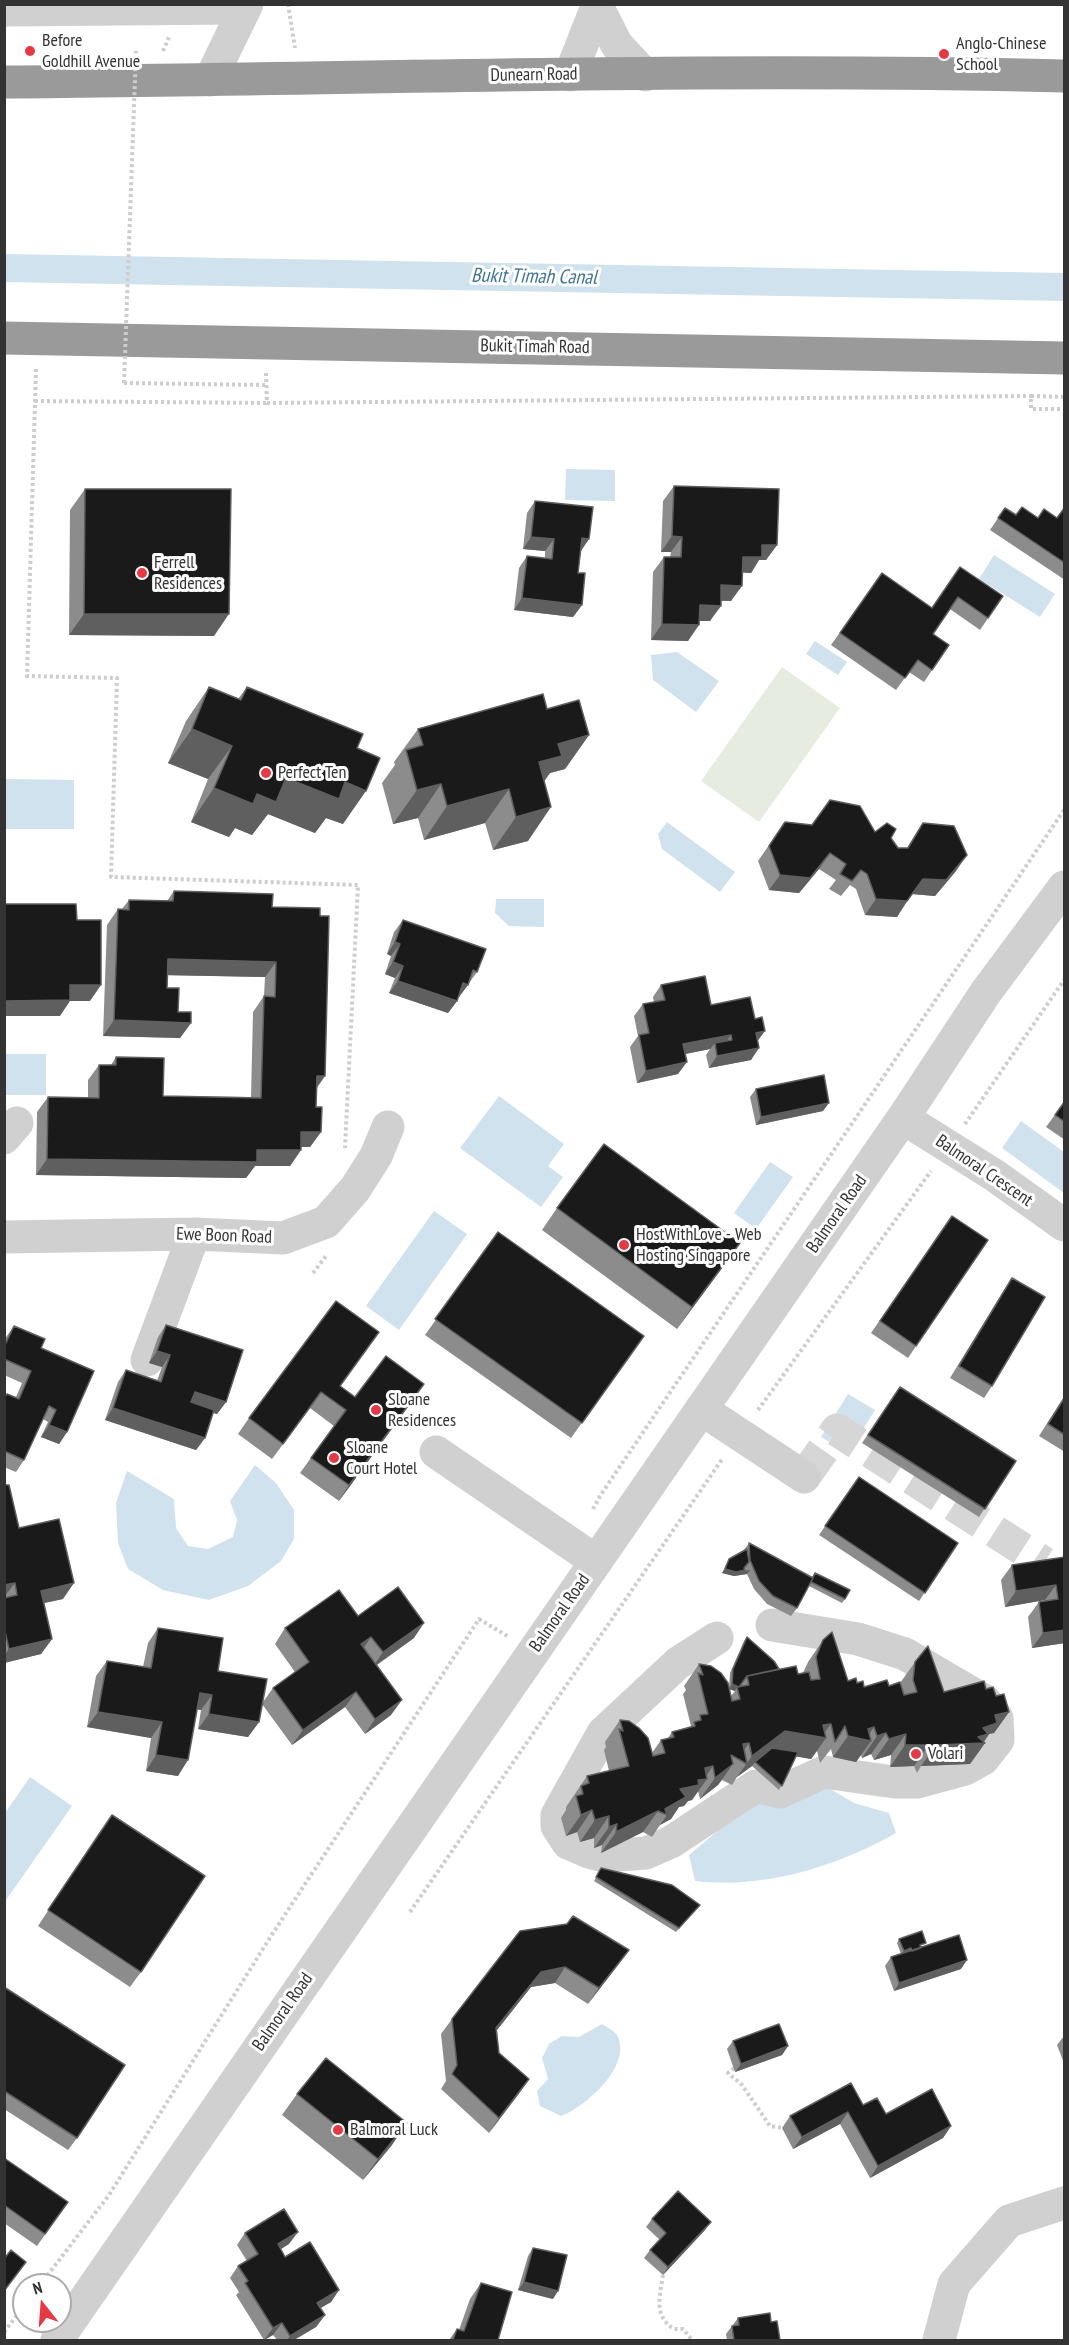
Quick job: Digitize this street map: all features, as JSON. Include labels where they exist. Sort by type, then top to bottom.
[{"type":"highway","name":"Dunearn Road","points":[[4,82],[570,75],[1065,76]]},
{"type":"highway","name":"Bukit Timah Road","points":[[4,338],[1065,358]]},
{"type":"street","points":[[4,10],[246,6],[210,80]]},
{"type":"street","points":[[570,75],[598,6]]},
{"type":"street","points":[[598,6],[617,45],[645,75]]},
{"type":"street","name":"Balmoral Road","points":[[57,2340],[903,1118],[986,992],[1065,886]]},
{"type":"street","name":"Balmoral Crescent","points":[[903,1118],[994,1175],[1065,1226]]},
{"type":"street","name":"Ewe Boon Road","points":[[4,1237],[194,1234],[283,1238],[326,1222],[355,1189],[376,1156],[388,1127]]},
{"type":"street","points":[[147,1360],[194,1234]]},
{"type":"street","points":[[701,1409],[804,1477]]},
{"type":"street","points":[[436,1452],[596,1561]]},
{"type":"street","points":[[717,1638],[678,1663],[603,1733],[557,1815],[557,1826],[568,1843],[604,1856],[646,1853],[671,1842],[756,1786],[780,1792],[824,1772],[894,1782],[917,1782],[964,1769],[983,1759],[998,1740],[997,1718],[985,1701],[905,1654],[858,1639],[772,1625]]},
{"type":"street","points":[[939,2340],[954,2284],[1009,2222],[1065,2203]]},
{"type":"path","points":[[288,4],[296,52]]},
{"type":"path","points":[[124,51],[136,51],[124,382],[266,385],[267,403]]},
{"type":"path","points":[[38,338],[27,676],[117,678],[111,877],[358,885],[344,1156]]},
{"type":"path","points":[[1031,396],[1031,409],[1065,409]]},
{"type":"path","points":[[35,401],[267,403],[1065,397]]},
{"type":"path","points":[[734,2068],[728,2073],[742,2085],[770,2126],[782,2128]]},
{"type":"path","points":[[663,2275],[659,2310],[662,2319],[674,2329],[683,2329],[692,2340]]},
{"type":"shaded area","points":[[782,667],[840,708],[759,822],[701,781]]},
{"type":"water","points":[[566,469],[615,470],[615,501],[565,500]]},
{"type":"water","points":[[994,555],[1055,594],[1040,617],[979,579]]},
{"type":"water","points":[[815,641],[847,662],[838,675],[806,654]]},
{"type":"water","points":[[677,652],[719,681],[696,712],[653,680],[651,655]]},
{"type":"water","points":[[5,779],[74,780],[74,829],[5,829]]},
{"type":"water","points":[[667,822],[735,872],[720,892],[662,849],[658,834]]},
{"type":"water","points":[[496,899],[544,899],[544,927],[509,926],[495,913]]},
{"type":"water","points":[[5,1054],[46,1054],[46,1095],[5,1095]]},
{"type":"water","points":[[499,1096],[564,1144],[548,1166],[563,1177],[541,1207],[460,1148]]},
{"type":"water","points":[[1021,1121],[1064,1152],[1064,1193],[1002,1148]]},
{"type":"water","points":[[770,1162],[793,1177],[756,1229],[734,1213]]},
{"type":"water","points":[[434,1211],[467,1234],[399,1330],[366,1306]]},
{"type":"water","points":[[848,1394],[875,1410],[848,1453],[821,1437]]},
{"type":"water","points":[[255,1465],[276,1483],[294,1510],[294,1539],[281,1561],[248,1586],[209,1600],[163,1590],[128,1569],[118,1543],[116,1503],[127,1471],[174,1499],[176,1528],[188,1546],[208,1549],[233,1537],[237,1520],[230,1501]]},
{"type":"water","points":[[30,1777],[72,1806],[6,1900],[5,1813]]},
{"type":"water","points":[[812,1778],[854,1803],[889,1813],[896,1833],[849,1856],[799,1873],[747,1882],[695,1881],[689,1855],[721,1828],[748,1793]]},
{"type":"water","points":[[602,2024],[617,2035],[620,2047],[619,2059],[604,2083],[583,2104],[561,2116],[540,2106],[537,2091],[548,2079],[542,2058],[549,2044],[562,2036],[579,2037]]},
{"type":"building","points":[[674,486],[779,489],[777,545],[762,545],[762,557],[743,557],[742,586],[721,585],[721,606],[700,605],[699,625],[662,624],[664,557],[681,557],[682,537],[672,536]]},
{"type":"building","name":"Ferrell Residences","points":[[85,489],[231,489],[229,614],[84,614]]},
{"type":"building","points":[[535,501],[593,507],[589,539],[582,538],[578,573],[585,573],[582,605],[522,598],[527,556],[552,559],[554,539],[531,537]]},
{"type":"building","points":[[1022,507],[1038,518],[1044,509],[1057,518],[1065,507],[1065,563],[998,518],[1005,508],[1016,515]]},
{"type":"building","points":[[960,567],[1003,596],[988,618],[958,597],[933,634],[949,645],[932,670],[918,660],[905,678],[840,633],[882,573],[932,608]]},
{"type":"building","points":[[209,687],[241,700],[247,687],[363,734],[357,748],[380,758],[366,791],[345,782],[339,799],[286,778],[276,802],[257,794],[253,804],[214,788],[232,746],[192,729]]},
{"type":"building","points":[[543,694],[547,709],[579,700],[589,735],[558,744],[562,756],[539,762],[551,807],[516,817],[509,789],[447,806],[441,784],[417,790],[406,750],[423,745],[418,729]]},
{"type":"building","points":[[830,800],[860,806],[875,832],[887,823],[896,829],[891,838],[898,848],[908,848],[923,823],[954,826],[967,855],[946,880],[923,879],[907,901],[876,899],[867,874],[861,870],[852,881],[840,874],[846,864],[830,853],[810,878],[780,875],[769,846],[785,822],[812,825]]},
{"type":"building","points":[[174,891],[273,894],[272,907],[320,908],[320,916],[329,916],[325,1076],[317,1076],[316,1107],[322,1107],[321,1132],[301,1132],[301,1150],[257,1150],[257,1162],[47,1159],[48,1097],[99,1098],[99,1065],[116,1065],[116,1057],[164,1058],[163,1096],[261,1098],[264,996],[275,997],[276,962],[168,959],[167,988],[179,988],[178,1012],[191,1012],[191,1023],[114,1020],[118,909],[129,910],[129,900],[173,901]]},
{"type":"building","points":[[4,904],[76,904],[77,920],[101,920],[101,985],[70,985],[70,1000],[4,1001]]},
{"type":"building","points":[[403,920],[486,949],[477,972],[473,970],[468,985],[463,983],[457,1001],[398,981],[403,966],[393,962],[400,944],[395,942]]},
{"type":"building","points":[[705,976],[711,1005],[750,997],[755,1019],[762,1017],[765,1031],[756,1033],[759,1048],[717,1056],[715,1043],[732,1040],[731,1035],[683,1044],[687,1062],[646,1071],[639,1035],[649,1033],[643,1004],[665,1000],[661,985]]},
{"type":"building","points":[[824,1075],[829,1103],[761,1117],[756,1089]]},
{"type":"building","points":[[1065,1101],[1065,1122],[1055,1115]]},
{"type":"building","points":[[604,1144],[740,1243],[692,1307],[557,1208]]},
{"type":"building","points":[[952,1216],[988,1240],[916,1346],[880,1321]]},
{"type":"building","points":[[498,1232],[644,1336],[582,1423],[435,1319]]},
{"type":"building","points":[[1012,1278],[1045,1297],[992,1386],[959,1366]]},
{"type":"building","name":"Sloane Residences","points":[[336,1301],[379,1332],[340,1386],[355,1397],[386,1356],[424,1384],[349,1485],[311,1458],[346,1410],[321,1392],[283,1444],[249,1418]]},
{"type":"building","points":[[166,1325],[243,1350],[226,1402],[195,1392],[191,1402],[214,1410],[205,1438],[113,1408],[126,1370],[161,1382],[170,1355],[157,1351]]},
{"type":"building","points":[[14,1326],[45,1339],[41,1348],[94,1371],[67,1432],[49,1425],[56,1410],[49,1406],[24,1460],[4,1451],[4,1398],[7,1394],[19,1399],[31,1371],[4,1359],[4,1347]]},
{"type":"building","points":[[900,1387],[1016,1461],[985,1509],[868,1435]]},
{"type":"building","points":[[1065,1397],[1065,1435],[1048,1424]]},
{"type":"building","points":[[859,1477],[958,1543],[925,1593],[825,1526]]},
{"type":"building","points":[[4,1485],[9,1485],[19,1528],[59,1519],[74,1583],[41,1591],[52,1639],[9,1649],[4,1627],[4,1598],[17,1595],[15,1583],[4,1585]]},
{"type":"building","points":[[749,1543],[813,1578],[797,1608],[773,1596],[759,1581],[750,1560]]},
{"type":"building","points":[[747,1549],[749,1562],[745,1570],[736,1572],[725,1569],[729,1559]]},
{"type":"building","points":[[1065,1557],[1065,1630],[1043,1633],[1039,1602],[1058,1599],[1056,1585],[1016,1591],[1012,1565]]},
{"type":"building","points":[[815,1573],[850,1590],[845,1599],[811,1582]]},
{"type":"building","points":[[398,1587],[424,1623],[383,1652],[371,1637],[361,1644],[402,1700],[375,1719],[356,1692],[303,1730],[273,1688],[309,1662],[285,1628],[339,1590],[358,1616]]},
{"type":"building","points":[[158,1628],[223,1638],[218,1671],[267,1679],[259,1722],[209,1714],[212,1695],[200,1693],[188,1760],[156,1755],[162,1722],[98,1712],[107,1661],[151,1668]]},
{"type":"building","name":"Volari","points":[[832,1632],[848,1681],[856,1678],[857,1683],[863,1681],[864,1687],[887,1680],[889,1686],[900,1682],[904,1695],[917,1692],[913,1680],[915,1662],[928,1646],[944,1692],[984,1681],[986,1689],[993,1687],[996,1696],[1004,1694],[1009,1712],[995,1715],[997,1723],[983,1728],[988,1734],[978,1737],[985,1743],[936,1745],[932,1751],[929,1745],[905,1745],[906,1734],[889,1739],[886,1733],[877,1736],[874,1727],[868,1729],[871,1741],[848,1736],[845,1726],[835,1742],[831,1724],[823,1725],[826,1738],[785,1731],[752,1756],[749,1743],[743,1744],[747,1764],[731,1755],[733,1764],[715,1778],[713,1766],[705,1768],[707,1779],[698,1780],[699,1785],[680,1789],[686,1797],[665,1809],[667,1815],[658,1811],[616,1832],[617,1824],[609,1827],[609,1816],[595,1820],[592,1810],[581,1815],[576,1796],[583,1794],[581,1786],[589,1783],[587,1776],[629,1766],[619,1729],[623,1731],[620,1720],[629,1721],[639,1728],[648,1738],[653,1756],[665,1753],[661,1740],[674,1737],[672,1732],[695,1726],[694,1722],[701,1720],[700,1715],[708,1714],[698,1673],[703,1675],[699,1664],[711,1666],[721,1673],[728,1683],[732,1701],[740,1699],[737,1687],[749,1685],[747,1676],[796,1666],[798,1674],[809,1672],[811,1680],[820,1679],[816,1657],[823,1640]]},
{"type":"building","points":[[747,1637],[774,1661],[779,1669],[747,1676],[739,1687],[732,1684],[733,1669]]},
{"type":"building","points":[[772,1748],[798,1752],[782,1786],[755,1762]]},
{"type":"building","points":[[112,1815],[205,1876],[141,1972],[48,1910]]},
{"type":"building","points":[[601,1868],[672,1885],[700,1905],[679,1928],[596,1877]]},
{"type":"building","points":[[573,1916],[629,1950],[599,1988],[565,1967],[541,1972],[496,2028],[499,2053],[529,2079],[499,2118],[452,2074],[457,2065],[452,2019],[520,1931],[567,1924]]},
{"type":"building","points":[[922,1931],[926,1943],[920,1945],[921,1948],[904,1951],[899,1939]]},
{"type":"building","points":[[959,1935],[967,1960],[899,1983],[891,1957]]},
{"type":"building","points":[[4,1987],[125,2065],[77,2138],[4,2091]]},
{"type":"building","points":[[779,2024],[788,2046],[741,2064],[733,2041]]},
{"type":"building","points":[[326,2058],[407,2123],[378,2159],[297,2094]]},
{"type":"building","points":[[851,2083],[863,2105],[877,2098],[886,2114],[932,2089],[951,2126],[878,2166],[848,2112],[802,2137],[790,2116]]},
{"type":"building","points":[[4,2158],[68,2202],[45,2234],[4,2205]]},
{"type":"building","points":[[678,2191],[711,2222],[668,2267],[650,2250],[666,2233],[652,2219]]},
{"type":"building","points":[[284,2209],[298,2232],[278,2244],[285,2257],[310,2242],[339,2290],[317,2303],[325,2315],[290,2336],[282,2323],[273,2328],[245,2283],[248,2281],[238,2266],[258,2254],[245,2233]]},
{"type":"building","points":[[533,2248],[567,2255],[558,2291],[524,2282]]},
{"type":"building","points":[[11,2250],[26,2262],[18,2273],[12,2273],[12,2280],[4,2291],[4,2259]]},
{"type":"building","points":[[481,2283],[512,2292],[498,2340],[453,2340],[457,2329],[464,2331]]},
{"type":"building","points":[[770,2313],[771,2322],[777,2321],[780,2340],[734,2340],[732,2326],[739,2325],[738,2318]]},
{"type":"waterway","name":"Bukit Timah Canal","points":[[4,268],[1064,287]]},
{"type":"tunnel","points":[[804,1477],[837,1430],[1044,1563]]},
{"type":"place","name":"Before Goldhill Avenue","points":[[30,51]]},
{"type":"place","name":"Anglo-Chinese School","points":[[944,54]]},
{"type":"place","name":"Ferrell Residences","points":[[142,573]]},
{"type":"place","name":"Perfect Ten","points":[[266,773]]},
{"type":"place","name":"HostWithLove - Web Hosting Singapore","points":[[624,1245]]},
{"type":"place","name":"Sloane Residences","points":[[376,1410]]},
{"type":"place","name":"Sloane Court Hotel","points":[[334,1458]]},
{"type":"place","name":"Volari","points":[[916,1754]]},
{"type":"place","name":"Balmoral Luck","points":[[338,2130]]}]
